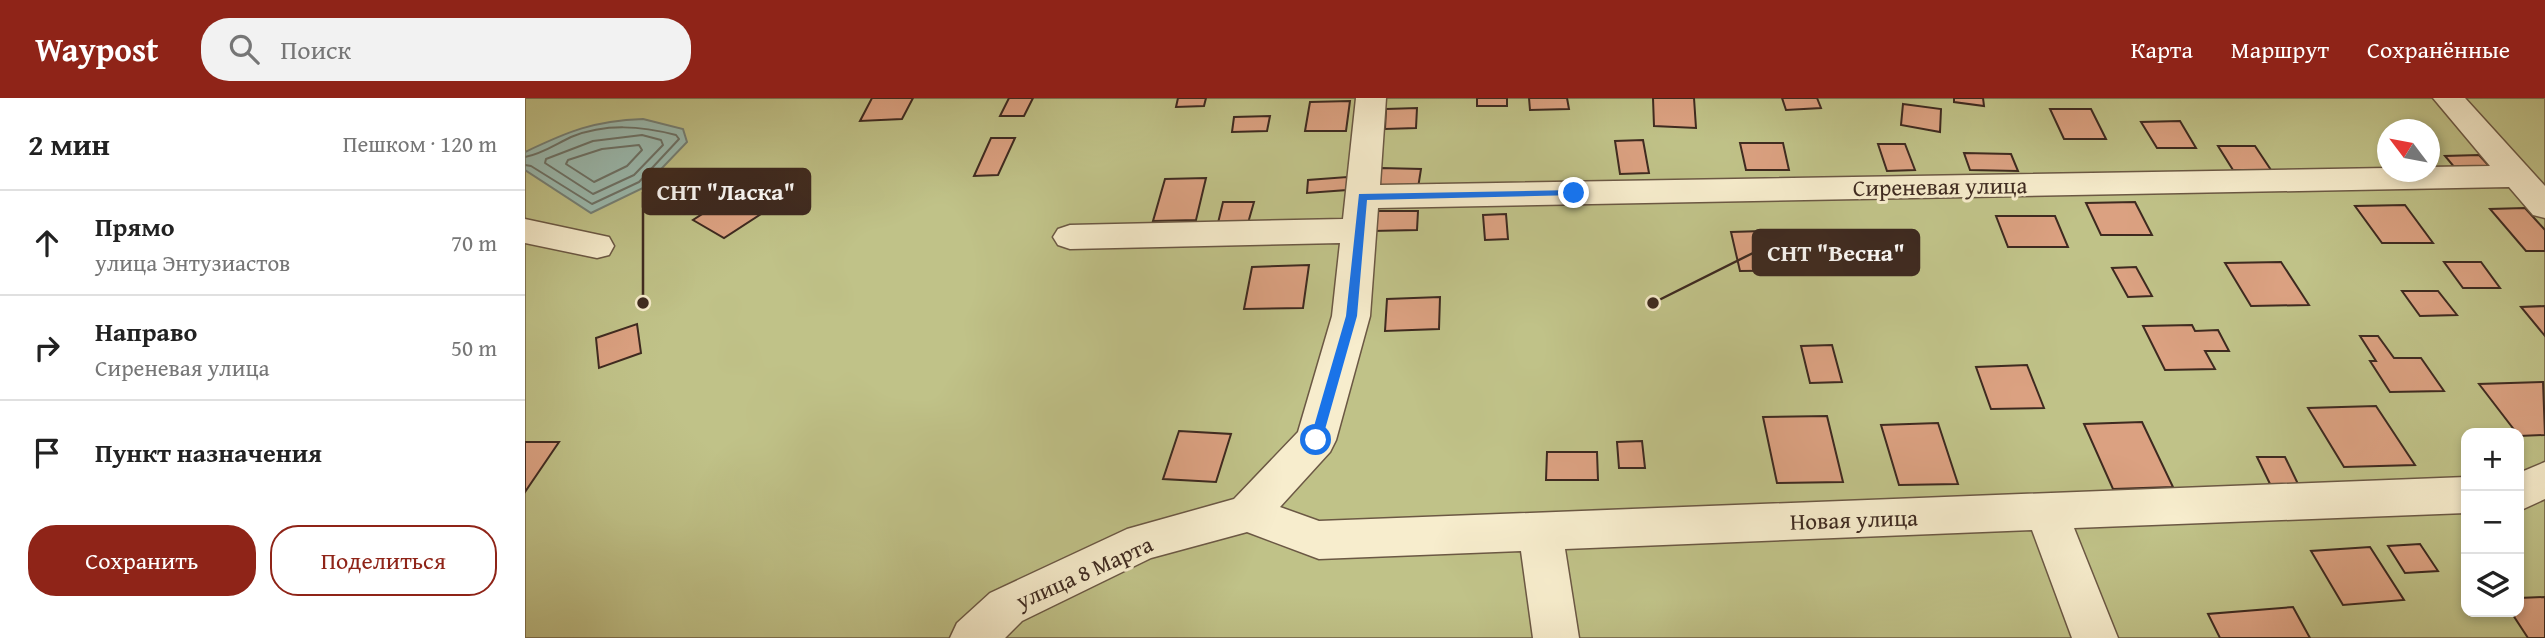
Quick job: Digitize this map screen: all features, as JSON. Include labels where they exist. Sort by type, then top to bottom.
[{"type":"street","points":[[1247,514],[1316,440],[1351,316],[1371,98]]},
{"type":"street","points":[[2448,98],[2545,207]]},
{"type":"street","name":"Сиреневая улица","points":[[1070,237],[1360,214],[2519,176]]},
{"type":"street","points":[[525,231],[597,246]]},
{"type":"street","points":[[2522,491],[2545,478]]},
{"type":"street","name":"Новая улица","points":[[1247,514],[1319,540],[2461,495]]},
{"type":"street","points":[[2046,511],[2095,638]]},
{"type":"street","name":"улица 8 Марта","points":[[973,638],[1006,607],[1142,542],[1247,514]]},
{"type":"street","points":[[1539,531],[1556,638]]},
{"type":"green space","points":[[525,98],[2545,98],[2545,638],[525,638]]},
{"type":"water","points":[[643,119],[683,129],[687,142],[643,188],[591,213],[525,170],[525,152],[555,138],[595,125]]},
{"type":"building","points":[[872,98],[913,98],[902,119],[860,121]]},
{"type":"building","points":[[1009,98],[1033,98],[1024,116],[1000,116]]},
{"type":"building","points":[[1178,98],[1206,98],[1204,106],[1176,107]]},
{"type":"building","points":[[1477,98],[1507,98],[1507,106],[1477,106]]},
{"type":"building","points":[[1529,98],[1567,98],[1569,109],[1530,110]]},
{"type":"building","points":[[1653,98],[1694,98],[1696,128],[1654,126]]},
{"type":"building","points":[[1782,98],[1817,98],[1821,108],[1786,110]]},
{"type":"building","points":[[1954,98],[1983,98],[1984,106],[1954,102]]},
{"type":"building","points":[[1350,101],[1346,131],[1305,131],[1310,102]]},
{"type":"building","points":[[1903,104],[1941,109],[1940,132],[1901,125]]},
{"type":"building","points":[[1417,108],[1416,128],[1385,129],[1386,109]]},
{"type":"building","points":[[2050,109],[2091,109],[2106,139],[2064,139]]},
{"type":"building","points":[[1270,116],[1267,131],[1232,132],[1234,117]]},
{"type":"building","points":[[2180,121],[2196,148],[2157,148],[2141,122]]},
{"type":"building","points":[[991,138],[1015,138],[998,175],[974,176]]},
{"type":"building","points":[[1643,140],[1649,173],[1620,174],[1615,141]]},
{"type":"building","points":[[1740,143],[1783,143],[1789,170],[1746,170]]},
{"type":"building","points":[[1878,144],[1905,144],[1915,170],[1887,171]]},
{"type":"building","points":[[2218,146],[2255,146],[2271,170],[2233,170]]},
{"type":"building","points":[[1964,153],[2011,154],[2018,171],[1970,170]]},
{"type":"building","points":[[2479,155],[2490,167],[2455,168],[2445,156]]},
{"type":"building","points":[[1381,168],[1421,169],[1418,188],[1377,187]]},
{"type":"building","points":[[1347,177],[1347,190],[1307,193],[1308,180]]},
{"type":"building","points":[[1206,178],[1196,220],[1153,221],[1165,179]]},
{"type":"building","points":[[732,195],[764,212],[724,238],[693,220]]},
{"type":"building","points":[[1223,202],[1254,202],[1248,223],[1218,223]]},
{"type":"building","points":[[2135,202],[2152,235],[2101,235],[2086,203]]},
{"type":"building","points":[[2405,205],[2433,243],[2382,243],[2355,206]]},
{"type":"building","points":[[2525,208],[2545,230],[2545,251],[2526,251],[2490,209]]},
{"type":"building","points":[[1374,211],[1418,211],[1417,230],[1372,231]]},
{"type":"building","points":[[1506,214],[1508,239],[1485,240],[1483,215]]},
{"type":"building","points":[[1996,216],[2055,216],[2068,247],[2008,247]]},
{"type":"building","points":[[1794,230],[1805,270],[1740,271],[1731,232]]},
{"type":"building","points":[[2281,262],[2309,305],[2251,306],[2225,263]]},
{"type":"building","points":[[2444,262],[2481,262],[2500,288],[2463,288]]},
{"type":"building","points":[[1309,265],[1303,308],[1244,309],[1252,267]]},
{"type":"building","points":[[2136,267],[2152,296],[2128,297],[2112,268]]},
{"type":"building","points":[[2402,291],[2438,291],[2457,315],[2420,316]]},
{"type":"building","points":[[1440,297],[1439,329],[1385,331],[1387,299]]},
{"type":"building","points":[[2545,306],[2545,336],[2521,307]]},
{"type":"building","points":[[637,324],[641,353],[599,368],[596,338]]},
{"type":"building","points":[[2192,325],[2195,331],[2218,330],[2229,351],[2205,351],[2215,369],[2165,370],[2143,326]]},
{"type":"building","points":[[2360,336],[2378,336],[2394,358],[2421,358],[2444,391],[2390,392],[2370,361],[2376,361]]},
{"type":"building","points":[[1832,345],[1842,382],[1810,383],[1801,346]]},
{"type":"building","points":[[2027,365],[2044,408],[1991,409],[1976,367]]},
{"type":"building","points":[[2543,382],[2545,435],[2524,436],[2524,428],[2513,428],[2479,384]]},
{"type":"building","points":[[2376,406],[2415,465],[2344,467],[2308,408]]},
{"type":"building","points":[[1827,416],[1843,482],[1777,483],[1763,417]]},
{"type":"building","points":[[2142,422],[2173,487],[2113,489],[2084,424]]},
{"type":"building","points":[[1938,423],[1958,484],[1899,485],[1881,425]]},
{"type":"building","points":[[1179,431],[1231,434],[1216,482],[1163,479]]},
{"type":"building","points":[[1642,441],[1645,468],[1619,468],[1617,442]]},
{"type":"building","points":[[525,442],[559,442],[525,492]]},
{"type":"building","points":[[1547,452],[1597,452],[1598,480],[1546,480]]},
{"type":"building","points":[[2257,457],[2285,457],[2299,486],[2271,486]]},
{"type":"building","points":[[2420,544],[2438,571],[2405,573],[2388,546]]},
{"type":"building","points":[[2370,547],[2404,600],[2343,605],[2311,551]]},
{"type":"building","points":[[2545,597],[2545,638],[2528,638],[2514,617],[2524,617],[2524,598]]},
{"type":"building","points":[[2293,607],[2310,638],[2220,638],[2208,614]]},
{"type":"place","name":"СНТ \"Ласка\"","points":[[643,303]]},
{"type":"place","name":"СНТ \"Весна\"","points":[[1653,303]]},
{"type":"route","points":[[1316,440],[1351,316],[1362,197],[1574,193]]}]
